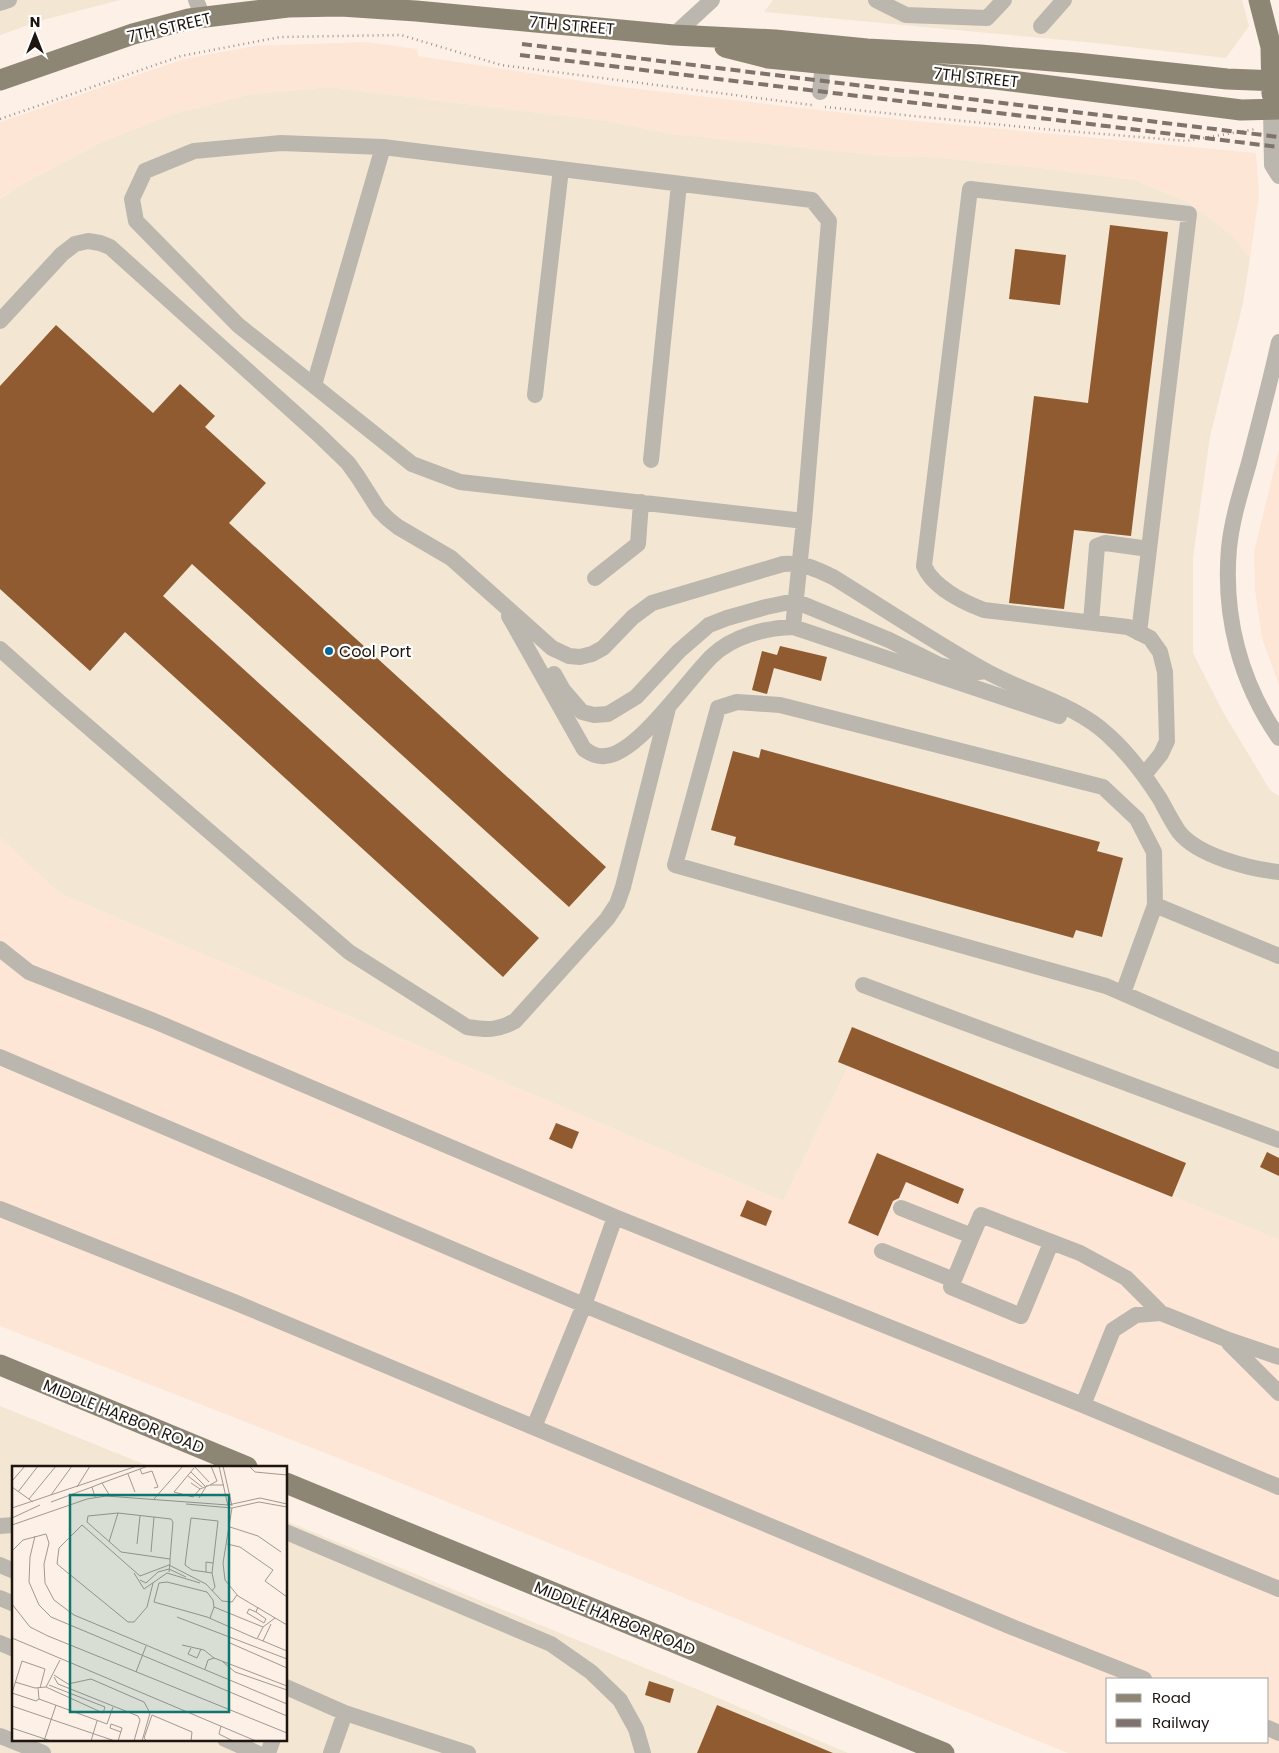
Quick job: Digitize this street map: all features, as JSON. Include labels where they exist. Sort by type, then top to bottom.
[{"type":"main road","points":[[1259,0],[1271,47],[1275,81],[1275,109]]},
{"type":"main road","name":"7TH STREET","points":[[0,80],[133,34],[189,20],[200,9],[288,7],[319,3],[674,35],[775,40],[867,49],[980,55],[1227,79],[1275,81]]},
{"type":"main road","name":"7TH STREET","points":[[674,35],[768,58],[995,79],[1241,110],[1275,109]]},
{"type":"main road","name":"MIDDLE HARBOR ROAD","points":[[0,1365],[245,1466]]},
{"type":"main road","name":"MIDDLE HARBOR ROAD","points":[[288,1484],[944,1753]]},
{"type":"street","points":[[0,3],[8,0]]},
{"type":"street","points":[[674,35],[712,0]]},
{"type":"street","points":[[876,0],[906,15],[987,18],[1004,0]]},
{"type":"street","points":[[1041,26],[1064,0]]},
{"type":"street","points":[[820,92],[823,64]]},
{"type":"street","points":[[1275,109],[1272,166],[1279,176]]},
{"type":"street","points":[[793,626],[804,521],[829,221],[812,200],[384,147],[282,143],[194,151],[145,171],[132,199],[136,222],[238,325],[412,464],[460,482],[804,521]]},
{"type":"street","points":[[314,385],[384,147]]},
{"type":"street","points":[[535,396],[562,169]]},
{"type":"street","points":[[651,460],[679,184]]},
{"type":"street","points":[[1140,633],[1189,214],[970,189],[924,566],[931,579],[966,603],[984,610],[1128,627],[1140,633],[1150,638],[1160,652],[1165,672],[1166,746],[1162,754],[1144,776]]},
{"type":"street","points":[[0,321],[62,254],[75,244],[88,241],[110,247],[348,463],[379,510],[388,519],[398,527],[451,558],[552,648],[569,656],[580,657],[592,654],[603,648],[633,617],[652,603],[783,564],[799,564],[811,567],[833,577],[986,671],[1092,722],[1110,737],[1144,776],[1180,832],[1199,848],[1222,858],[1268,871],[1279,872]]},
{"type":"street","points":[[1279,342],[1272,400],[1234,516],[1229,548],[1228,585],[1230,616],[1238,652],[1247,679],[1267,720],[1279,738]]},
{"type":"street","points":[[595,578],[638,544],[641,502]]},
{"type":"street","points":[[1091,622],[1097,546],[1105,543],[1149,549]]},
{"type":"street","points":[[485,587],[511,619],[584,749],[590,753],[606,756],[630,745],[668,708],[712,656],[728,645],[743,636],[772,628],[793,626],[966,686],[1029,704],[1110,737]]},
{"type":"street","points":[[526,626],[563,690],[579,710],[586,714],[602,715],[614,712],[636,697],[679,651],[710,625],[783,602],[796,601],[889,640],[939,665],[970,673],[986,671]]},
{"type":"street","points":[[0,649],[348,952],[467,1027],[486,1030],[503,1028],[515,1022],[617,904],[623,887],[668,708]]},
{"type":"street","points":[[1123,993],[1155,906],[1154,852],[1138,819],[1103,787],[780,705],[737,702],[718,708],[675,865],[1106,986],[1279,1061]]},
{"type":"street","points":[[1155,906],[1279,956]]},
{"type":"street","points":[[0,950],[29,972],[163,1025],[615,1217],[1083,1405],[1279,1488]]},
{"type":"street","points":[[863,985],[1279,1140]]},
{"type":"street","points":[[0,1057],[584,1305],[1279,1589]]},
{"type":"street","points":[[901,1208],[972,1236]]},
{"type":"street","points":[[0,1209],[234,1302],[1003,1623],[1141,1678]]},
{"type":"street","points":[[1051,1243],[1021,1316],[951,1287],[981,1215],[1080,1253],[1126,1278],[1161,1313],[1226,1339],[1279,1357]]},
{"type":"street","points":[[534,1427],[584,1305],[615,1217]]},
{"type":"street","points":[[882,1251],[954,1280]]},
{"type":"street","points":[[1083,1405],[1113,1330],[1136,1315],[1161,1313]]},
{"type":"street","points":[[1226,1339],[1279,1393]]},
{"type":"street","points":[[288,1533],[550,1644],[591,1672],[620,1700],[636,1729],[643,1753]]},
{"type":"street","points":[[0,1565],[12,1569]]},
{"type":"street","points":[[0,1598],[12,1603]]},
{"type":"street","points":[[0,1643],[12,1648]]},
{"type":"street","points":[[288,1688],[345,1712],[468,1753]]},
{"type":"street","points":[[331,1753],[345,1712]]},
{"type":"street","points":[[0,1736],[43,1753]]},
{"type":"street","points":[[227,1740],[257,1753]]},
{"type":"street","points":[[268,1753],[273,1740]]},
{"type":"path","points":[[0,119],[181,56],[280,37],[401,35],[501,65],[762,100],[1043,129],[1186,141],[1250,130]]},
{"type":"shaded area","points":[[0,0],[120,0],[43,20],[0,35]]},
{"type":"shaded area","points":[[773,0],[1242,0],[1249,26],[1226,58],[1095,43],[764,12]]},
{"type":"shaded area","points":[[367,42],[417,49],[418,56],[621,87],[905,120],[1256,153],[1259,195],[1250,258],[1234,237],[1188,202],[1135,180],[1051,169],[920,156],[894,157],[672,134],[614,122],[330,87],[251,94],[173,114],[104,141],[0,198],[0,122],[184,59],[255,46]]},
{"type":"shaded area","points":[[330,87],[614,122],[672,134],[894,157],[920,156],[1051,169],[1135,180],[1188,202],[1234,237],[1250,258],[1243,303],[1210,437],[1193,557],[1193,653],[1223,712],[1270,790],[1279,796],[1279,1240],[850,1063],[783,1201],[59,893],[0,838],[0,199],[17,187],[104,141],[173,114],[251,94]]},
{"type":"shaded area","points":[[1279,449],[1279,685],[1262,638],[1255,590],[1254,552]]},
{"type":"shaded area","points":[[0,838],[59,893],[783,1201],[850,1063],[1279,1240],[1279,1753],[1068,1753],[361,1467],[0,1326]]},
{"type":"shaded area","points":[[0,1406],[149,1466],[12,1466],[12,1740],[288,1740],[288,1522],[848,1753],[0,1753]]},
{"type":"building","points":[[1110,225],[1168,232],[1131,536],[1074,530],[1064,609],[1009,603],[1034,396],[1088,403]]},
{"type":"building","points":[[1015,249],[1066,255],[1060,305],[1009,299]]},
{"type":"building","name":"Cool Port","points":[[56,325],[153,413],[180,384],[215,416],[205,427],[266,483],[229,523],[606,867],[569,907],[192,564],[163,596],[539,938],[503,977],[125,632],[90,671],[0,589],[0,386]]},
{"type":"building","points":[[780,646],[827,657],[821,681],[774,668],[767,694],[752,690],[762,651],[777,655]]},
{"type":"building","points":[[761,749],[1100,842],[1097,851],[1123,858],[1102,937],[1076,930],[1073,938],[734,845],[736,837],[711,830],[733,751],[759,758]]},
{"type":"building","points":[[852,1027],[1186,1163],[1172,1197],[838,1062]]},
{"type":"building","points":[[556,1123],[579,1132],[572,1149],[549,1139]]},
{"type":"building","points":[[1267,1152],[1279,1158],[1279,1176],[1260,1167]]},
{"type":"building","points":[[877,1153],[964,1189],[958,1204],[906,1182],[899,1198],[893,1201],[878,1236],[848,1223]]},
{"type":"building","points":[[747,1200],[772,1211],[766,1226],[740,1216]]},
{"type":"building","points":[[649,1681],[674,1689],[670,1703],[645,1695]]},
{"type":"building","points":[[717,1705],[833,1753],[697,1753]]},
{"type":"railway","points":[[522,44],[1279,137]]},
{"type":"railway","points":[[520,55],[1279,147]]},
{"type":"place","name":"Cool Port","points":[[329,651]]}]
